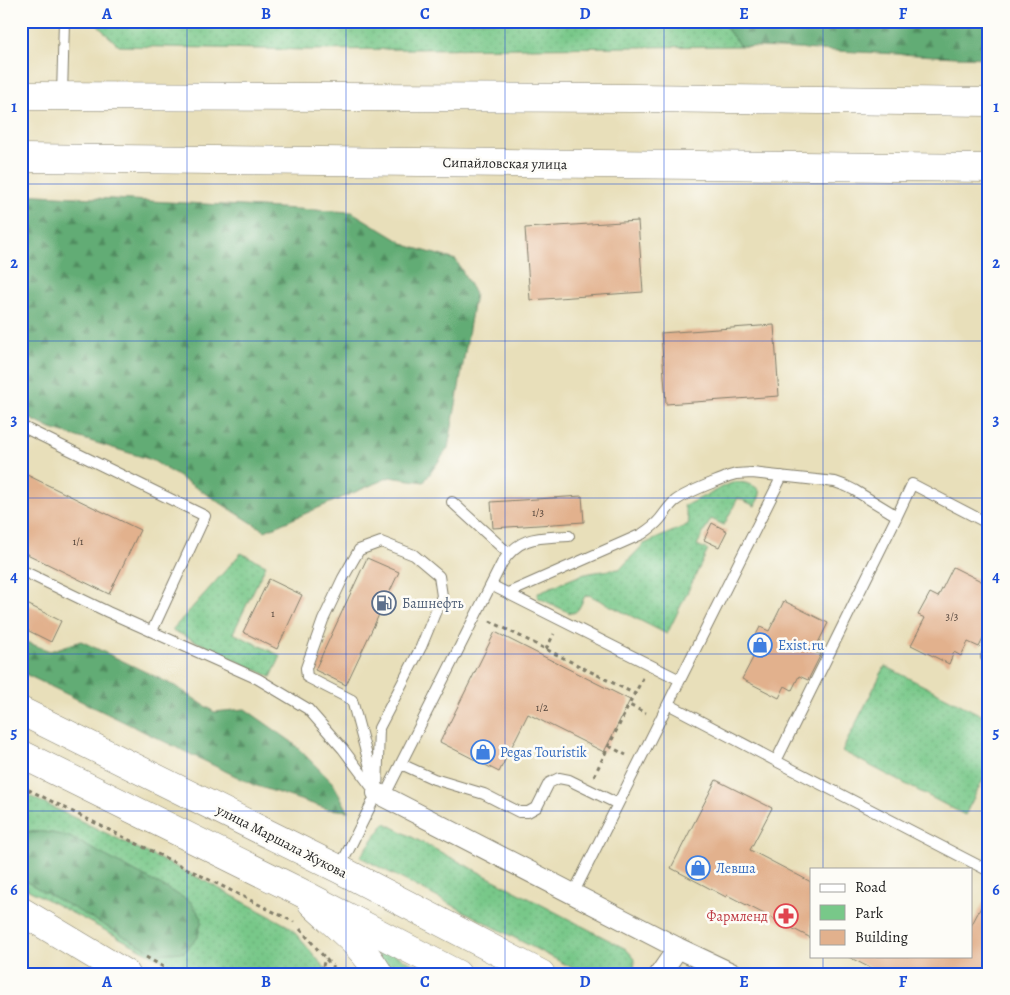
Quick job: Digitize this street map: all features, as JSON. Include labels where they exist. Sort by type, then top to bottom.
[{"type":"main road","points":[[21,96],[637,98],[989,102]]},
{"type":"main road","name":"Сипайловская улица","points":[[21,158],[989,168]]},
{"type":"main road","name":"улица Маршала Жукова","points":[[21,711],[339,869],[541,974]]},
{"type":"main road","points":[[21,754],[300,892],[456,974]]},
{"type":"main road","points":[[300,892],[344,933],[373,964],[379,974]]},
{"type":"main road","points":[[21,912],[126,974]]},
{"type":"street","points":[[381,795],[678,948],[733,974]]},
{"type":"street","points":[[660,974],[678,948]]},
{"type":"lane","points":[[62,96],[64,21]]},
{"type":"lane","points":[[21,426],[205,516],[152,631]]},
{"type":"lane","points":[[508,593],[642,534],[659,521],[676,500],[736,474],[752,473],[826,480],[846,486],[897,516]]},
{"type":"lane","points":[[573,894],[782,476]]},
{"type":"lane","points":[[776,761],[912,484],[989,524]]},
{"type":"lane","points":[[452,502],[508,553]]},
{"type":"lane","points":[[339,869],[401,764],[508,553],[523,542],[535,538],[569,536]]},
{"type":"lane","points":[[381,542],[414,555],[439,576],[442,596],[421,647],[379,728],[381,795],[352,700],[307,677],[306,668],[323,620],[359,550],[381,542]]},
{"type":"lane","points":[[21,570],[108,612],[258,679],[308,709],[344,749],[381,795]]},
{"type":"lane","points":[[491,585],[680,680]]},
{"type":"lane","points":[[668,704],[989,871]]},
{"type":"lane","points":[[401,764],[426,776],[484,794],[518,812],[524,813],[533,810],[537,807],[549,783],[554,779],[564,778],[618,804]]},
{"type":"path","points":[[486,620],[635,694]]},
{"type":"path","points":[[587,789],[650,664]]},
{"type":"path","points":[[629,705],[660,720]]},
{"type":"path","points":[[21,786],[294,922],[338,974]]},
{"type":"path","points":[[321,974],[326,958]]},
{"type":"green space","points":[[97,21],[721,21],[740,46],[307,50],[119,46],[99,27]]},
{"type":"green space","points":[[721,21],[989,21],[989,58],[740,46]]},
{"type":"green space","points":[[21,194],[352,212],[408,246],[456,260],[475,294],[448,448],[424,482],[390,477],[265,531],[152,460],[51,429],[21,414]]},
{"type":"green space","points":[[735,482],[746,483],[757,488],[760,494],[755,506],[738,498],[724,525],[711,519],[697,545],[708,550],[667,634],[589,595],[585,596],[578,610],[573,613],[537,597],[539,592],[581,575],[619,569],[644,544],[689,523],[684,506]]},
{"type":"green space","points":[[241,553],[266,565],[233,633],[281,656],[271,677],[172,630]]},
{"type":"green space","points":[[21,640],[50,651],[81,641],[177,687],[214,712],[245,709],[292,742],[333,783],[348,811],[328,809],[254,785],[21,672]]},
{"type":"green space","points":[[885,666],[989,719],[989,768],[965,815],[842,751]]},
{"type":"green space","points":[[21,792],[205,881],[290,927],[330,974],[188,974],[21,886]]},
{"type":"green space","points":[[385,823],[626,949],[635,959],[633,974],[584,974],[360,857]]},
{"type":"green space","points":[[25,831],[68,836],[190,901],[202,918],[198,937],[185,952],[156,954],[21,879],[21,833]]},
{"type":"green space","points":[[371,941],[430,974],[388,974]]},
{"type":"building","points":[[638,221],[643,292],[530,300],[525,228]]},
{"type":"building","points":[[774,325],[779,396],[666,404],[661,333]]},
{"type":"building","points":[[21,472],[140,530],[109,594],[21,551]]},
{"type":"building","points":[[582,496],[584,522],[493,528],[491,502]]},
{"type":"building","points":[[712,523],[727,531],[719,547],[704,540]]},
{"type":"building","points":[[367,558],[399,572],[346,685],[315,670]]},
{"type":"building","points":[[953,567],[989,585],[989,627],[979,647],[968,642],[961,656],[954,652],[949,664],[911,645],[925,618],[918,615],[930,593],[938,597]]},
{"type":"building","points":[[269,579],[302,595],[277,649],[243,632]]},
{"type":"building","points":[[21,601],[61,621],[51,642],[21,627]]},
{"type":"building","points":[[784,601],[828,623],[814,651],[821,654],[808,680],[799,676],[792,690],[785,686],[779,698],[742,679],[756,652],[749,649],[760,627],[769,631]]},
{"type":"building","points":[[495,632],[630,700],[604,752],[528,714],[499,772],[440,742]]},
{"type":"building","points":[[716,780],[772,808],[750,850],[810,881],[810,937],[727,895],[726,897],[671,868]]},
{"type":"building","points":[[989,892],[989,974],[882,974],[851,958],[972,958],[972,924]]},
{"type":"place","name":"Башнефть","points":[[384,603]]},
{"type":"place","name":"Exist.ru","points":[[760,645]]},
{"type":"place","name":"Pegas Touristik","points":[[483,752]]},
{"type":"place","name":"Левша","points":[[698,868]]},
{"type":"place","name":"Фармленд","points":[[786,916]]}]
